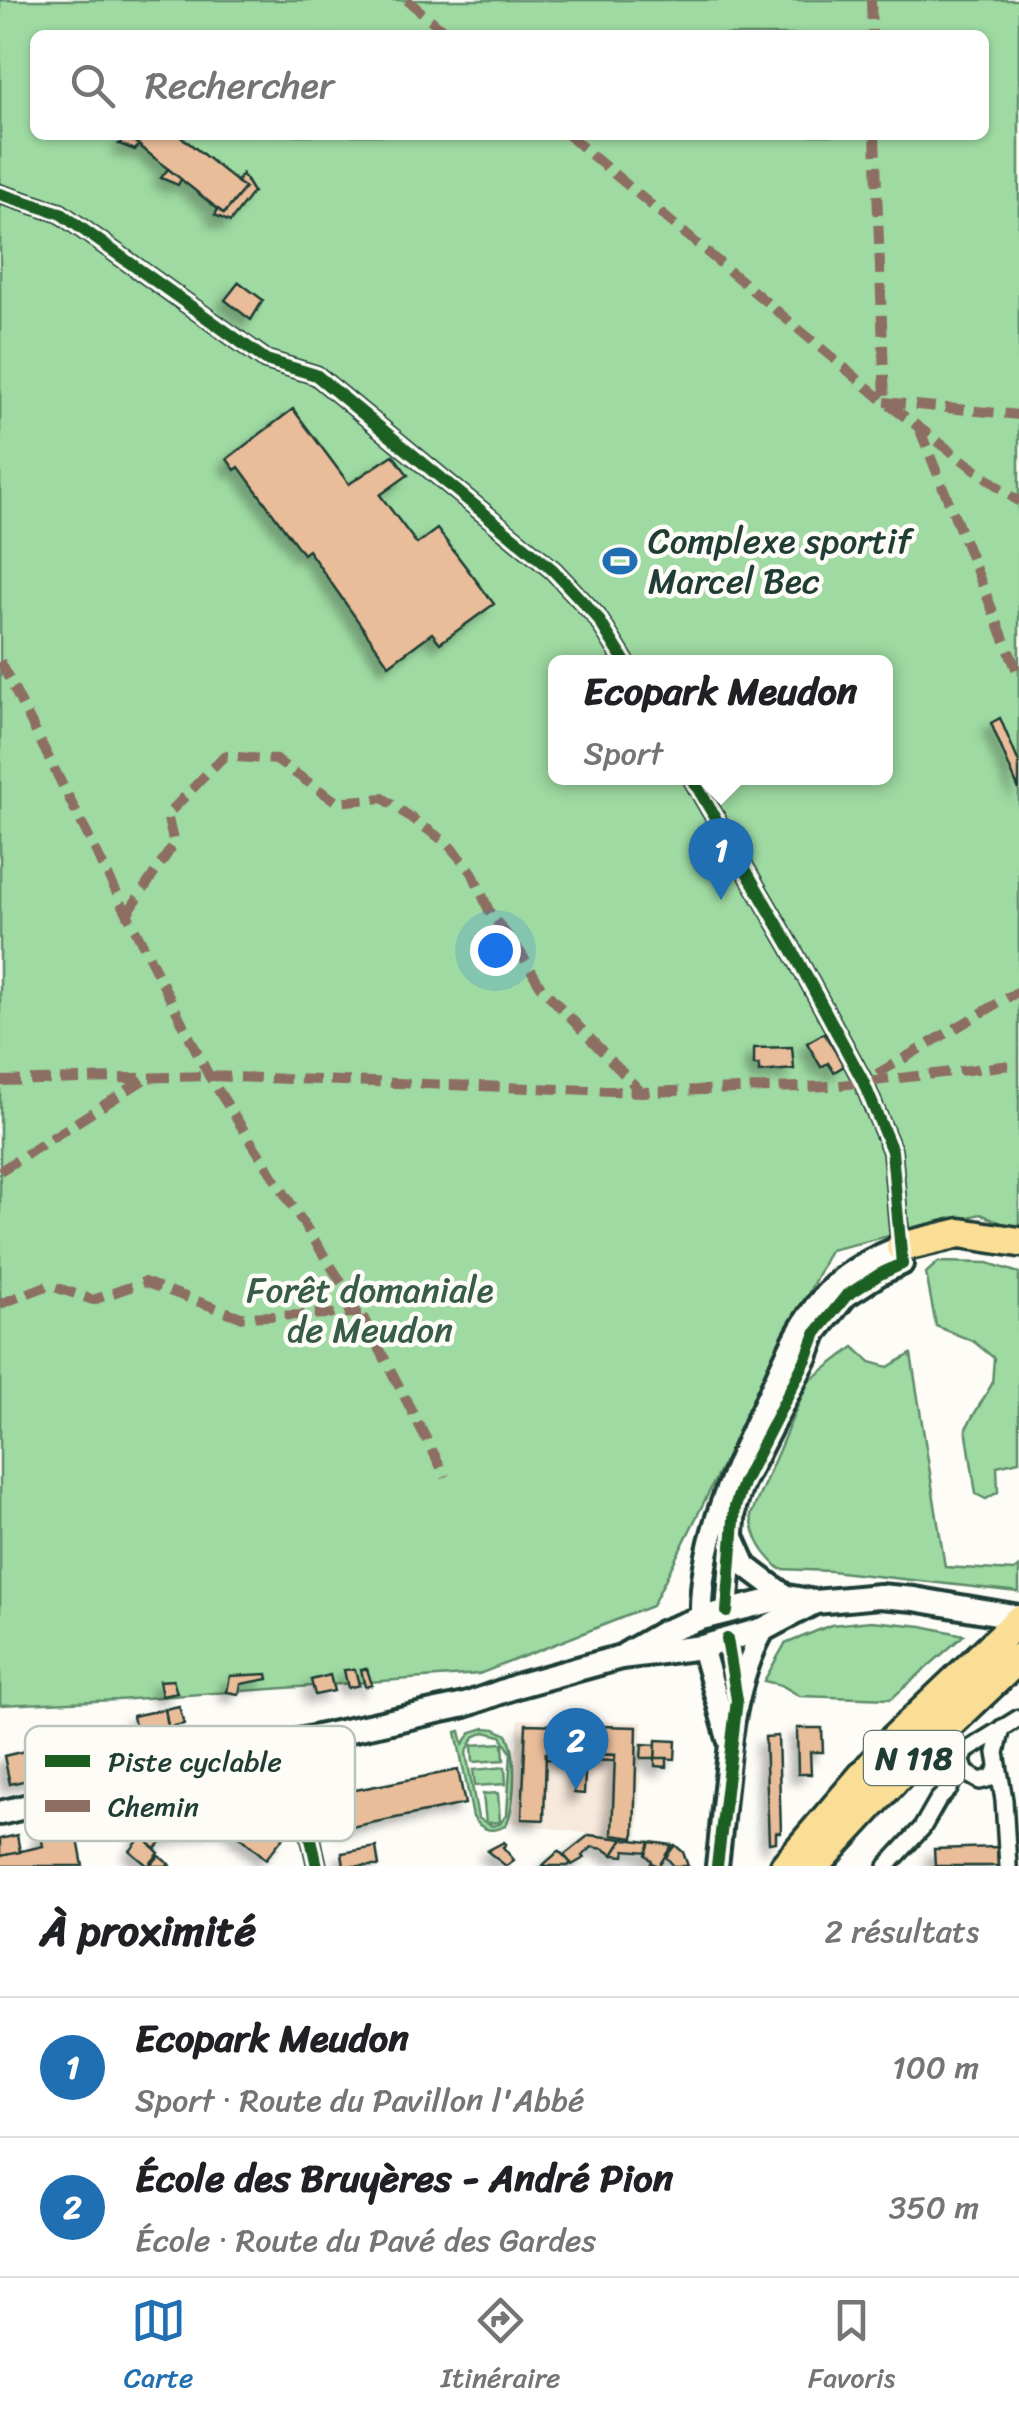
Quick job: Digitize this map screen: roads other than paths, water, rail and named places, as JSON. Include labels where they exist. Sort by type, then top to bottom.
[{"type":"highway","points":[[902,1256],[960,1234],[1019,1242]]},
{"type":"highway","points":[[902,1256],[996,1252],[1019,1258]]},
{"type":"highway","name":"N 118","points":[[785,1866],[894,1739],[1019,1619]]},
{"type":"highway","name":"N 118","points":[[815,1866],[920,1752],[1019,1658]]},
{"type":"main road","points":[[621,1658],[664,1632],[701,1618],[787,1597],[814,1602],[879,1596],[1019,1619]]},
{"type":"main road","points":[[355,1729],[465,1705],[621,1658],[702,1647],[764,1629],[814,1602]]},
{"type":"main road","points":[[727,1612],[727,1639]]},
{"type":"main road","points":[[701,1618],[702,1647]]},
{"type":"main road","points":[[0,1813],[25,1807]]},
{"type":"street","points":[[0,194],[60,214],[266,360],[316,375],[553,570],[596,617],[620,655]]},
{"type":"street","points":[[696,785],[863,1081],[892,1151],[902,1256]]},
{"type":"street","points":[[727,1612],[731,1533],[742,1483],[816,1333],[846,1296],[902,1256]]},
{"type":"street","points":[[701,1618],[706,1557],[715,1520],[734,1468],[799,1330],[832,1287],[853,1270],[902,1256]]},
{"type":"street","points":[[731,1533],[746,1566],[787,1597]]},
{"type":"street","points":[[717,1866],[737,1700],[750,1653],[764,1629]]},
{"type":"street","points":[[727,1639],[737,1700]]},
{"type":"street","points":[[702,1647],[732,1751]]},
{"type":"street","points":[[950,1789],[991,1778],[992,1756],[1002,1728],[1019,1718]]},
{"type":"street","points":[[887,1866],[922,1828],[938,1800],[950,1789],[966,1752],[992,1756]]},
{"type":"street","points":[[992,1756],[1004,1800],[1008,1866]]},
{"type":"street","points":[[962,1762],[966,1773],[1004,1800]]},
{"type":"street","points":[[312,1841],[317,1866]]},
{"type":"place","name":"Complexe sportif Marcel Bec","points":[[620,561]]},
{"type":"place","name":"Ecopark Meudon","points":[[721,900]]},
{"type":"place","name":"École des Bruyères - André Pion","points":[[576,1790]]},
{"type":"park label","name":"Forêt domaniale de Meudon","points":[[370,1310]]}]
